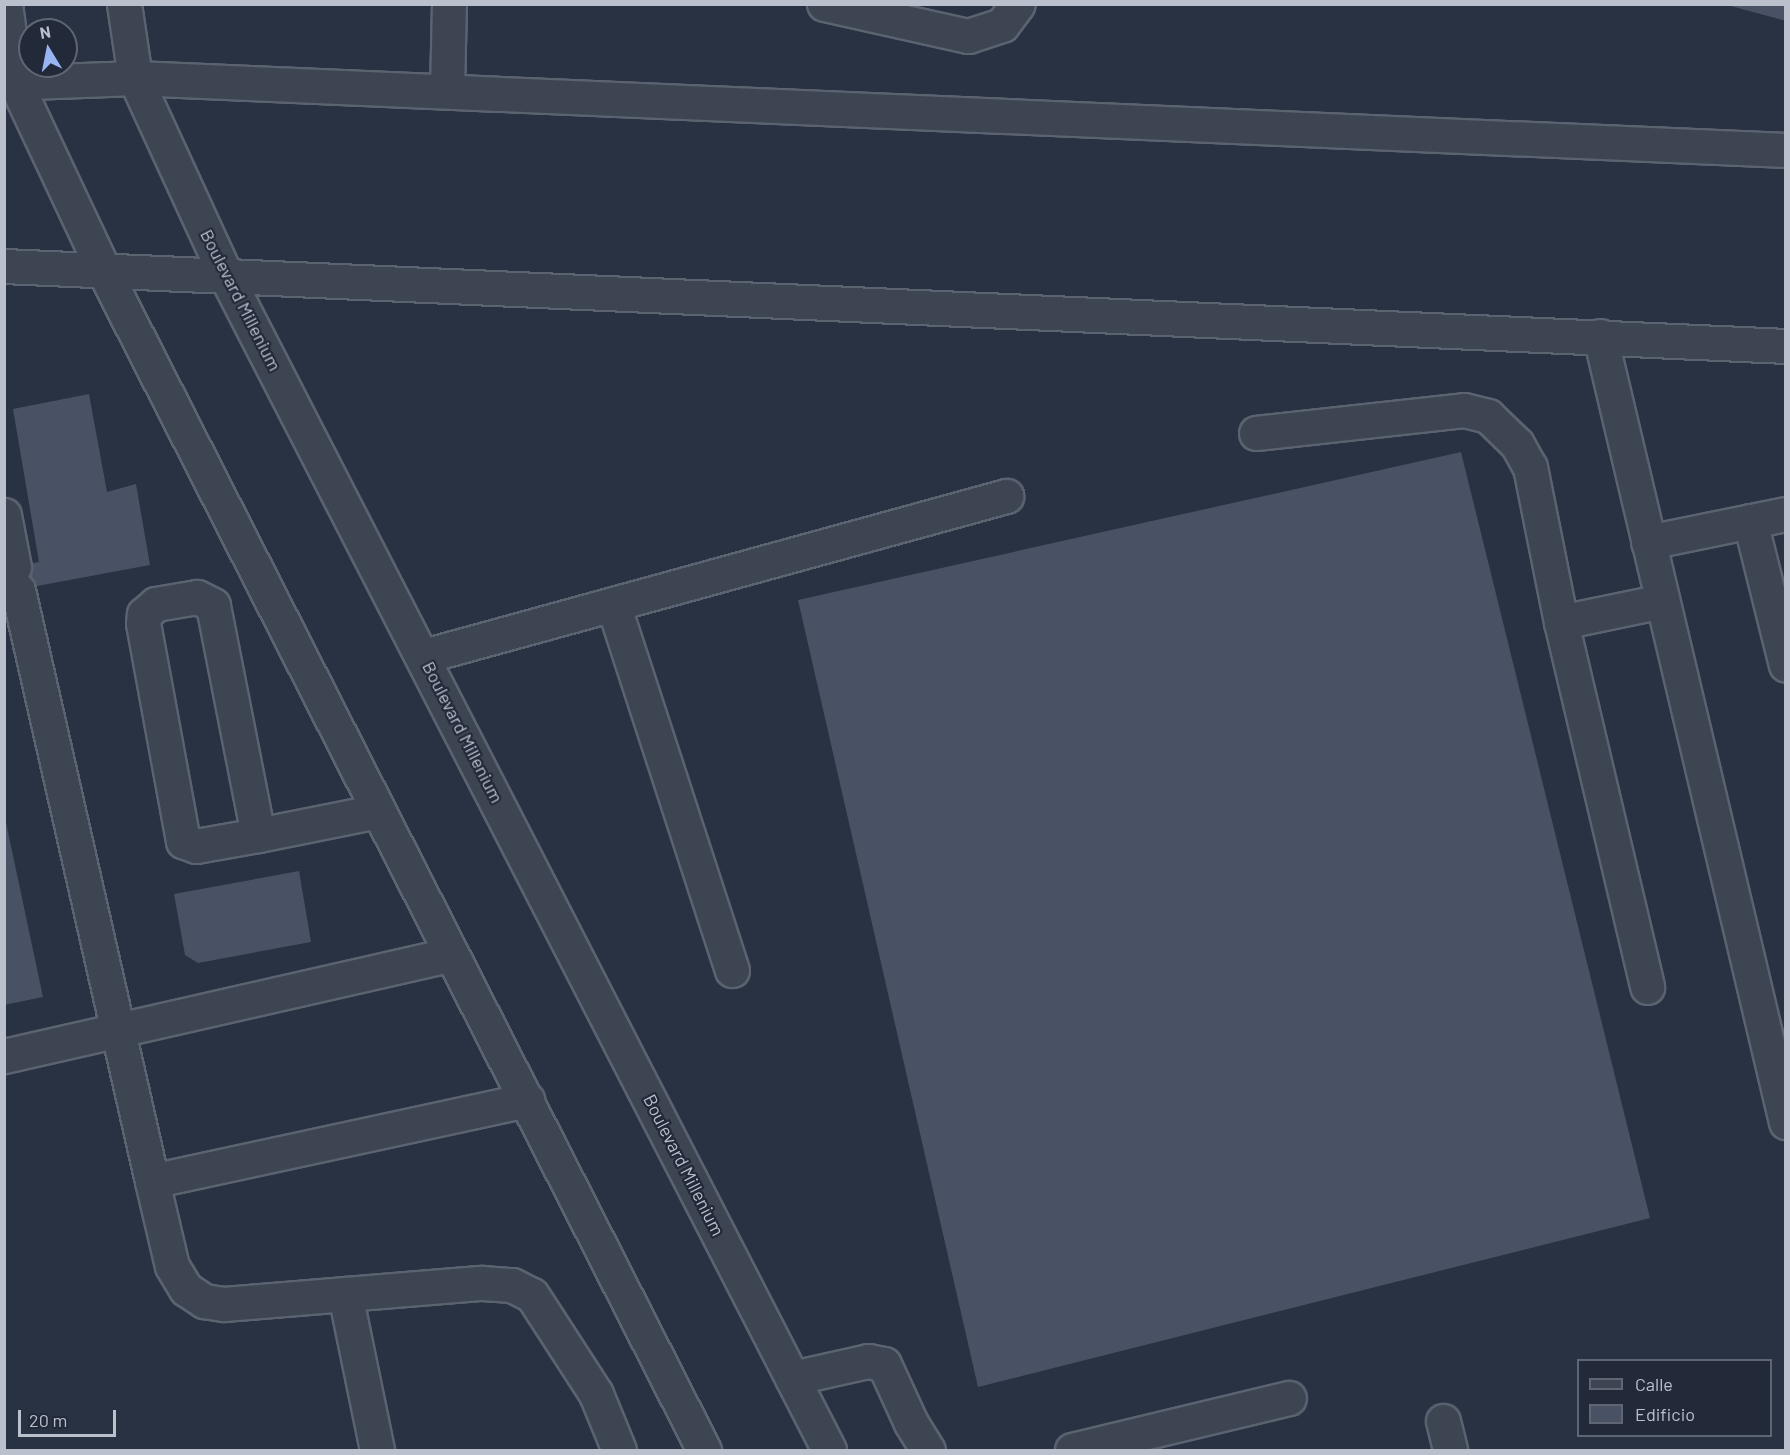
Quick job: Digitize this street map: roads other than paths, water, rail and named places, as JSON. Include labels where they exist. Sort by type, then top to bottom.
[{"type":"street","points":[[5,4],[10,84],[704,1450]]},
{"type":"street","name":"Boulevard Millenium","points":[[124,4],[135,78],[226,276],[424,656],[829,1450]]},
{"type":"street","points":[[447,92],[449,4]]},
{"type":"street","points":[[824,4],[968,36],[1002,25],[1018,4]]},
{"type":"street","points":[[10,84],[135,78],[1785,150]]},
{"type":"street","points":[[4,266],[105,273],[226,276],[1785,346]]},
{"type":"street","points":[[1600,336],[1785,1122]]},
{"type":"street","points":[[1256,433],[1464,410],[1488,416],[1504,427],[1530,467],[1561,622],[1647,987]]},
{"type":"street","points":[[424,656],[1006,496]]},
{"type":"street","points":[[1648,542],[1785,514]]},
{"type":"street","points":[[4,515],[16,578],[152,1181],[172,1266],[186,1289],[204,1301],[224,1304],[482,1283],[512,1285],[532,1295],[596,1394],[619,1450]]},
{"type":"street","points":[[1750,521],[1785,665]]},
{"type":"street","points":[[258,835],[213,605],[197,597],[156,604],[144,614],[143,623],[183,841],[196,846],[258,835],[378,811]]},
{"type":"street","points":[[1561,622],[1662,601]]},
{"type":"street","points":[[613,604],[732,970]]},
{"type":"street","points":[[4,1056],[119,1032],[452,954]]},
{"type":"street","points":[[152,1181],[527,1100]]},
{"type":"street","points":[[345,1294],[377,1450]]},
{"type":"street","points":[[792,1378],[868,1361],[884,1364],[911,1423],[928,1450]]},
{"type":"street","points":[[1072,1450],[1289,1398]]}]
